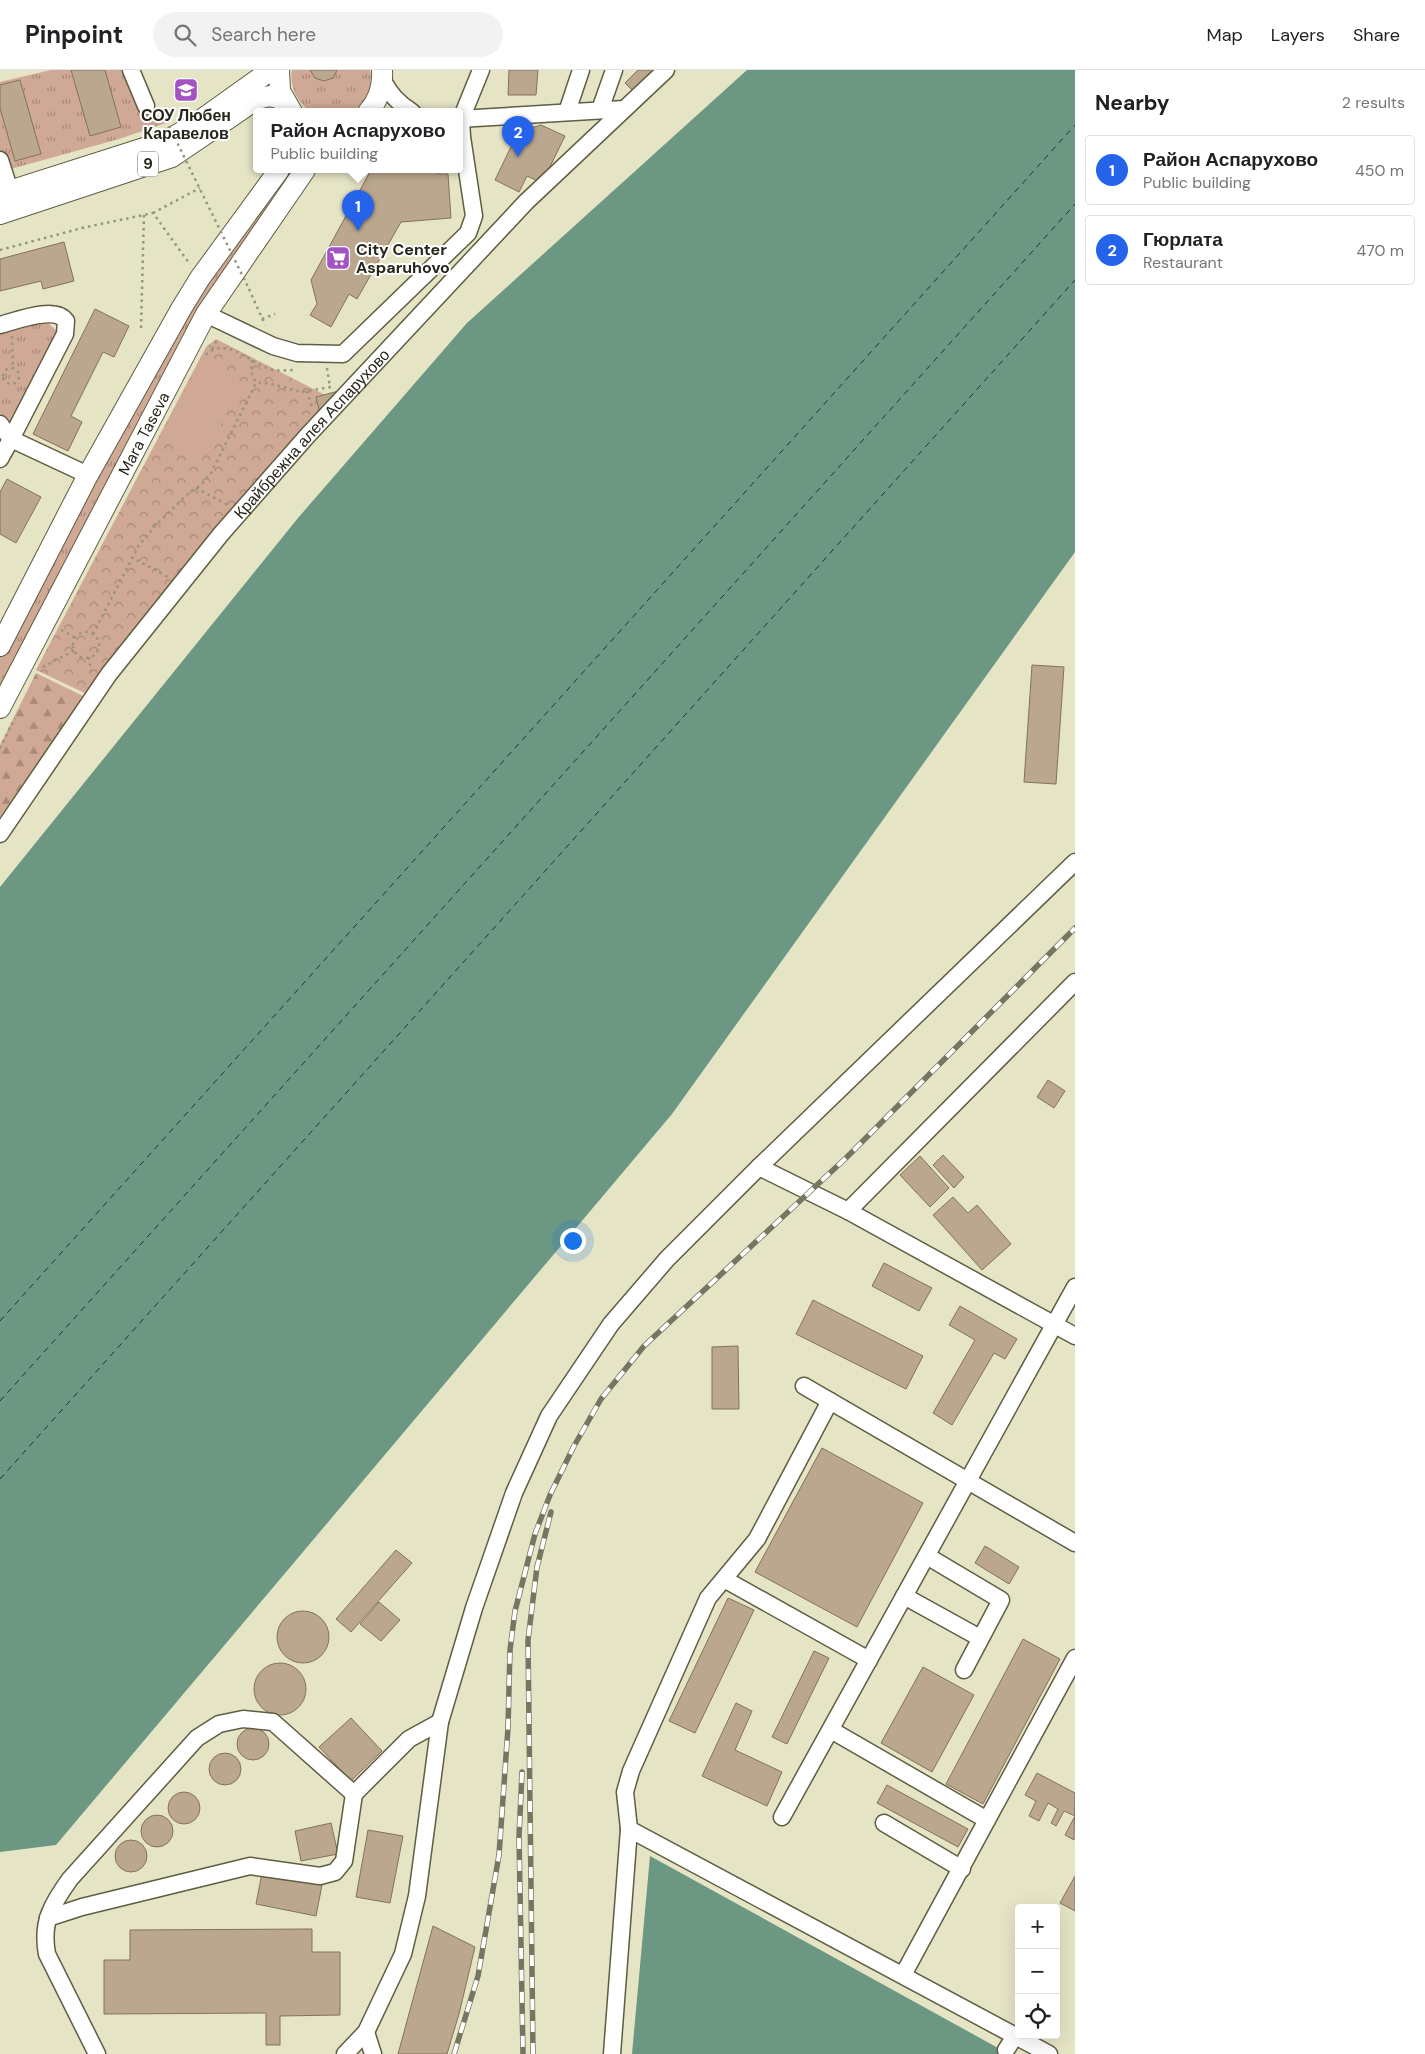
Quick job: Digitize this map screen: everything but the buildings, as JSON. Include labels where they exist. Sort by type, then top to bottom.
[{"type":"main road","name":"9","points":[[5,192],[166,141],[194,125],[271,70]]},
{"type":"main road","name":"9","points":[[279,70],[280,90],[288,106]]},
{"type":"main road","points":[[371,108],[377,99],[382,74]]},
{"type":"main road","name":"9","points":[[0,214],[172,157],[257,99],[270,96],[288,106]]},
{"type":"main road","name":"Mara Taseva","points":[[0,646],[88,475],[200,278],[277,173]]},
{"type":"main road","name":"Mara Taseva","points":[[8,712],[206,314],[304,173]]},
{"type":"street","points":[[131,70],[146,106]]},
{"type":"street","points":[[463,112],[481,70]]},
{"type":"street","points":[[566,112],[581,70]]},
{"type":"street","points":[[600,110],[614,70]]},
{"type":"street","name":"Крайбрежна алея Аспарухово","points":[[0,834],[109,674],[241,511],[354,386],[526,202],[666,70]]},
{"type":"street","points":[[382,74],[389,92],[398,103],[406,108]]},
{"type":"street","points":[[463,119],[624,109]]},
{"type":"street","points":[[206,314],[273,346],[297,353],[343,354],[468,233],[474,216],[463,144]]},
{"type":"street","points":[[0,160],[5,192]]},
{"type":"street","points":[[0,459],[39,387],[65,334],[67,325],[63,317],[55,312],[6,324]]},
{"type":"street","points":[[0,424],[11,439],[88,475]]},
{"type":"street","points":[[345,2054],[366,2032],[403,1954],[417,1896],[440,1722],[474,1608],[514,1493],[549,1416],[611,1324],[667,1259],[759,1167],[1075,862]]},
{"type":"street","points":[[848,1211],[1075,982]]},
{"type":"street","points":[[759,1167],[848,1211],[1075,1336]]},
{"type":"street","points":[[782,1817],[1075,1286]]},
{"type":"street","points":[[804,1386],[1075,1543]]},
{"type":"street","points":[[612,2054],[630,1829],[625,1792],[631,1771],[708,1598],[757,1538],[830,1401]]},
{"type":"street","points":[[927,1556],[1001,1600],[964,1670]]},
{"type":"street","points":[[724,1578],[869,1660]]},
{"type":"street","points":[[904,1596],[980,1638]]},
{"type":"street","points":[[902,1975],[962,1869],[1075,1658]]},
{"type":"street","points":[[97,2054],[47,1954],[44,1936],[48,1918],[56,1900],[70,1879],[197,1738],[219,1724],[243,1719],[273,1722],[354,1794]]},
{"type":"street","points":[[48,1918],[82,1907],[250,1866],[320,1876],[335,1872],[344,1861],[354,1794],[409,1739],[440,1722]]},
{"type":"street","points":[[831,1730],[987,1820]]},
{"type":"street","points":[[884,1823],[962,1869]]},
{"type":"street","points":[[630,1829],[1049,2054]]},
{"type":"street","points":[[366,2032],[373,2054]]},
{"type":"street","points":[[1006,2050],[1014,2036]]},
{"type":"path","points":[[170,126],[249,290],[267,332]]},
{"type":"path","points":[[0,250],[82,228],[144,214],[153,214],[200,188]]},
{"type":"path","points":[[141,328],[144,214]]},
{"type":"path","points":[[153,214],[200,278]]},
{"type":"path","points":[[262,319],[275,314]]},
{"type":"path","points":[[6,324],[12,368],[18,373],[15,382],[8,383],[2,378],[6,370],[12,368]]},
{"type":"path","points":[[202,363],[212,349],[221,347],[228,348],[270,370],[297,370]]},
{"type":"path","points":[[93,634],[131,557],[156,524],[211,472],[256,383],[252,372],[252,360]]},
{"type":"path","points":[[323,366],[327,368],[330,387]]},
{"type":"path","points":[[256,383],[268,383],[301,392],[343,383],[354,386]]},
{"type":"path","points":[[196,488],[241,511]]},
{"type":"path","points":[[131,557],[181,583]]},
{"type":"path","points":[[57,638],[66,622]]},
{"type":"path","points":[[61,630],[76,638]]},
{"type":"path","points":[[75,650],[84,658],[95,654],[99,644],[93,634],[86,632],[76,638]]},
{"type":"path","points":[[75,650],[76,638]]},
{"type":"path","points":[[46,660],[42,667],[75,650]]},
{"type":"path","points":[[0,748],[8,712]]},
{"type":"green space","points":[[51,70],[131,70],[146,106],[166,123],[119,139],[0,172],[0,82]]},
{"type":"green space","points":[[292,70],[370,70],[371,83],[364,100],[356,108],[306,108],[295,94],[291,76]]},
{"type":"green space","points":[[262,194],[280,206],[218,294],[0,710],[0,646],[88,475]]},
{"type":"green space","points":[[47,322],[58,332],[9,425],[0,413],[0,334]]},
{"type":"green space","points":[[216,339],[329,397],[89,695],[36,670],[206,347]]},
{"type":"green space","points":[[200,362],[242,384],[201,461],[159,439]]},
{"type":"green space","points":[[36,673],[85,697],[0,817],[0,745]]},
{"type":"shaded area","points":[[747,70],[1075,70],[1075,552],[672,1114],[56,1845],[0,1852],[0,887],[298,518],[467,323]]},
{"type":"shaded area","points":[[650,1856],[1009,2054],[632,2054]]},
{"type":"ferry route","points":[[0,1321],[1075,125]]},
{"type":"ferry route","points":[[0,1401],[1075,204]]},
{"type":"ferry route","points":[[0,1479],[1075,280]]},
{"type":"railway","points":[[454,2054],[478,1976],[499,1855],[508,1728],[510,1650],[515,1611],[535,1534],[550,1495],[574,1446],[601,1399],[644,1346],[847,1157],[1075,928]]},
{"type":"railway","points":[[533,2054],[528,1640],[537,1567],[551,1512]]},
{"type":"railway","points":[[522,1772],[519,1837],[523,2054]]},
{"type":"place","name":"СОУ Любен Каравелов","points":[[186,90]]},
{"type":"place","name":"Гюрлата","points":[[518,157]]},
{"type":"place","name":"Район Аспарухово","points":[[358,231]]},
{"type":"place","name":"City Center Asparuhovo","points":[[338,258]]}]
